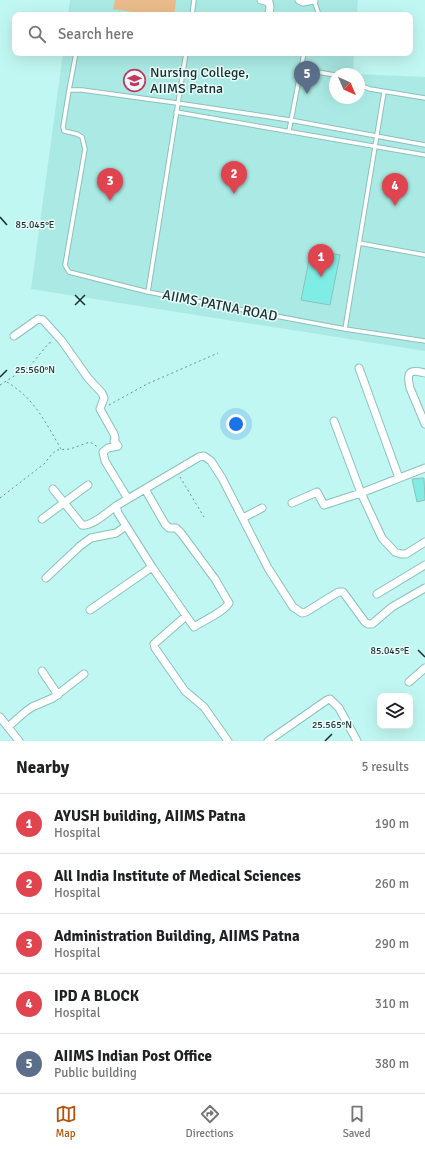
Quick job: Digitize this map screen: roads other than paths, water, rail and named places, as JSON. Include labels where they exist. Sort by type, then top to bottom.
[{"type":"street","points":[[261,0],[269,2],[269,12]]},
{"type":"street","points":[[299,0],[303,2],[314,0]]},
{"type":"street","points":[[14,336],[38,319],[43,320],[62,341],[88,378],[102,392],[104,398],[100,409],[114,434],[114,442],[118,446],[108,448],[103,452],[104,461],[128,499]]},
{"type":"street","points":[[359,368],[399,478]]},
{"type":"street","points":[[425,373],[414,370],[411,372],[408,381],[425,424]]},
{"type":"street","points":[[334,421],[361,493],[382,538],[395,552],[400,554],[406,554],[425,542]]},
{"type":"street","points":[[53,489],[79,522],[86,526],[116,506],[199,457],[204,456],[222,478],[268,568],[293,606],[302,613],[339,592],[344,592],[365,622],[372,624],[392,607],[425,588]]},
{"type":"street","points":[[292,504],[317,492],[324,505],[361,493],[425,468]]},
{"type":"street","points":[[42,519],[88,485]]},
{"type":"street","points":[[116,506],[118,513],[152,567],[194,627],[229,605],[229,603],[215,579],[176,528],[169,528],[165,524],[145,489]]},
{"type":"street","points":[[243,518],[262,508]]},
{"type":"street","points":[[46,578],[91,538],[116,533],[126,526]]},
{"type":"street","points":[[377,594],[425,566]]},
{"type":"street","points":[[90,610],[152,567]]},
{"type":"street","points":[[186,616],[154,644],[155,648],[185,691],[204,706],[228,741]]},
{"type":"street","points":[[409,682],[425,668]]},
{"type":"street","points":[[42,671],[58,695]]},
{"type":"street","points":[[8,727],[32,707],[58,695],[84,674]]},
{"type":"street","points":[[269,741],[330,699],[339,708],[357,741]]},
{"type":"street","points":[[0,717],[19,741]]},
{"type":"lane","points":[[192,12],[194,0]]},
{"type":"lane","points":[[314,0],[318,12]]},
{"type":"lane","points":[[75,56],[63,127],[64,131],[77,134],[82,137],[85,149],[66,268],[69,272],[148,292]]},
{"type":"lane","name":"AIIMS PATNA ROAD","points":[[185,56],[148,292],[345,329],[425,341]]},
{"type":"lane","points":[[288,131],[303,56]]},
{"type":"lane","points":[[300,69],[329,74]]},
{"type":"lane","points":[[365,87],[384,92],[425,98]]},
{"type":"lane","points":[[69,90],[82,90],[290,120],[425,145]]},
{"type":"lane","points":[[345,329],[384,92]]},
{"type":"lane","points":[[176,112],[425,155]]},
{"type":"lane","points":[[359,243],[425,254]]},
{"type":"place","name":"Nursing College, AIIMS Patna","points":[[134,80]]},
{"type":"place","name":"AIIMS Indian Post Office","points":[[307,94]]},
{"type":"place","name":"All India Institute of Medical Sciences","points":[[234,194]]},
{"type":"place","name":"Administration Building, AIIMS Patna","points":[[110,201]]},
{"type":"place","name":"IPD A BLOCK","points":[[395,206]]},
{"type":"place","name":"AYUSH building, AIIMS Patna","points":[[321,277]]}]
